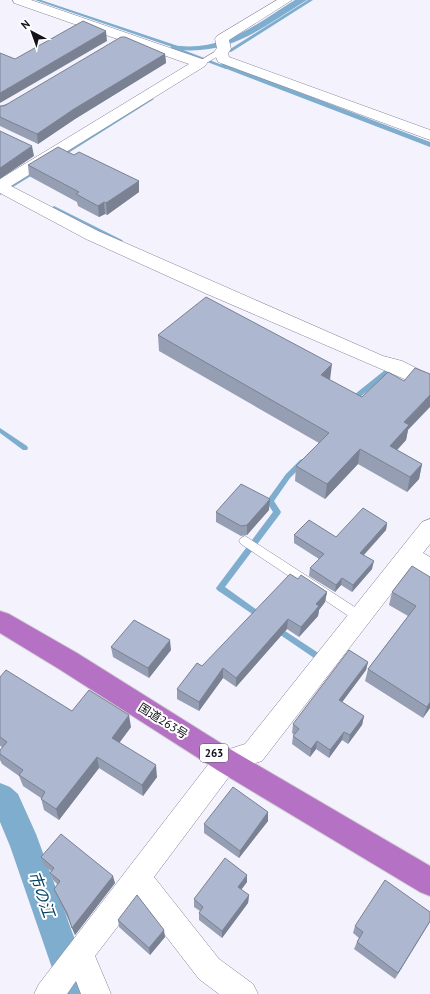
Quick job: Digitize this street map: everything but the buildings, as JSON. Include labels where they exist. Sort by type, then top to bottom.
[{"type":"highway","name":"国道263号","points":[[0,621],[68,661],[226,761],[430,882]]},
{"type":"street","points":[[20,0],[124,38],[214,54],[223,59],[430,135]]},
{"type":"street","points":[[286,0],[214,54],[49,156],[3,188],[99,238],[212,290],[377,361],[395,366],[430,383]]},
{"type":"street","points":[[111,45],[124,38]]},
{"type":"street","points":[[35,149],[49,156]]},
{"type":"street","points":[[51,991],[226,761],[253,753],[360,617],[420,563],[430,528]]},
{"type":"street","points":[[138,878],[209,969],[243,994]]},
{"type":"street","points":[[80,954],[96,994]]},
{"type":"lane","points":[[245,541],[360,617]]},
{"type":"water","points":[[295,0],[307,0],[258,30],[227,45],[210,49],[171,49],[171,45],[206,45],[222,41],[251,28]]},
{"type":"water","points":[[223,63],[430,142],[430,147],[219,66]]},
{"type":"waterway","points":[[37,0],[179,48]]},
{"type":"waterway","points":[[229,51],[311,0]]},
{"type":"waterway","points":[[174,48],[228,68]]},
{"type":"waterway","points":[[60,156],[152,99]]},
{"type":"waterway","points":[[0,193],[37,170]]},
{"type":"waterway","points":[[54,208],[120,241]]},
{"type":"waterway","points":[[353,403],[357,396],[388,371],[385,365]]},
{"type":"waterway","points":[[0,430],[25,448]]},
{"type":"waterway","points":[[261,617],[220,588],[277,512],[270,501],[288,476],[302,462]]},
{"type":"waterway","points":[[276,628],[323,660]]},
{"type":"waterway","name":"市の江","points":[[0,797],[7,804],[25,845],[78,994]]}]
